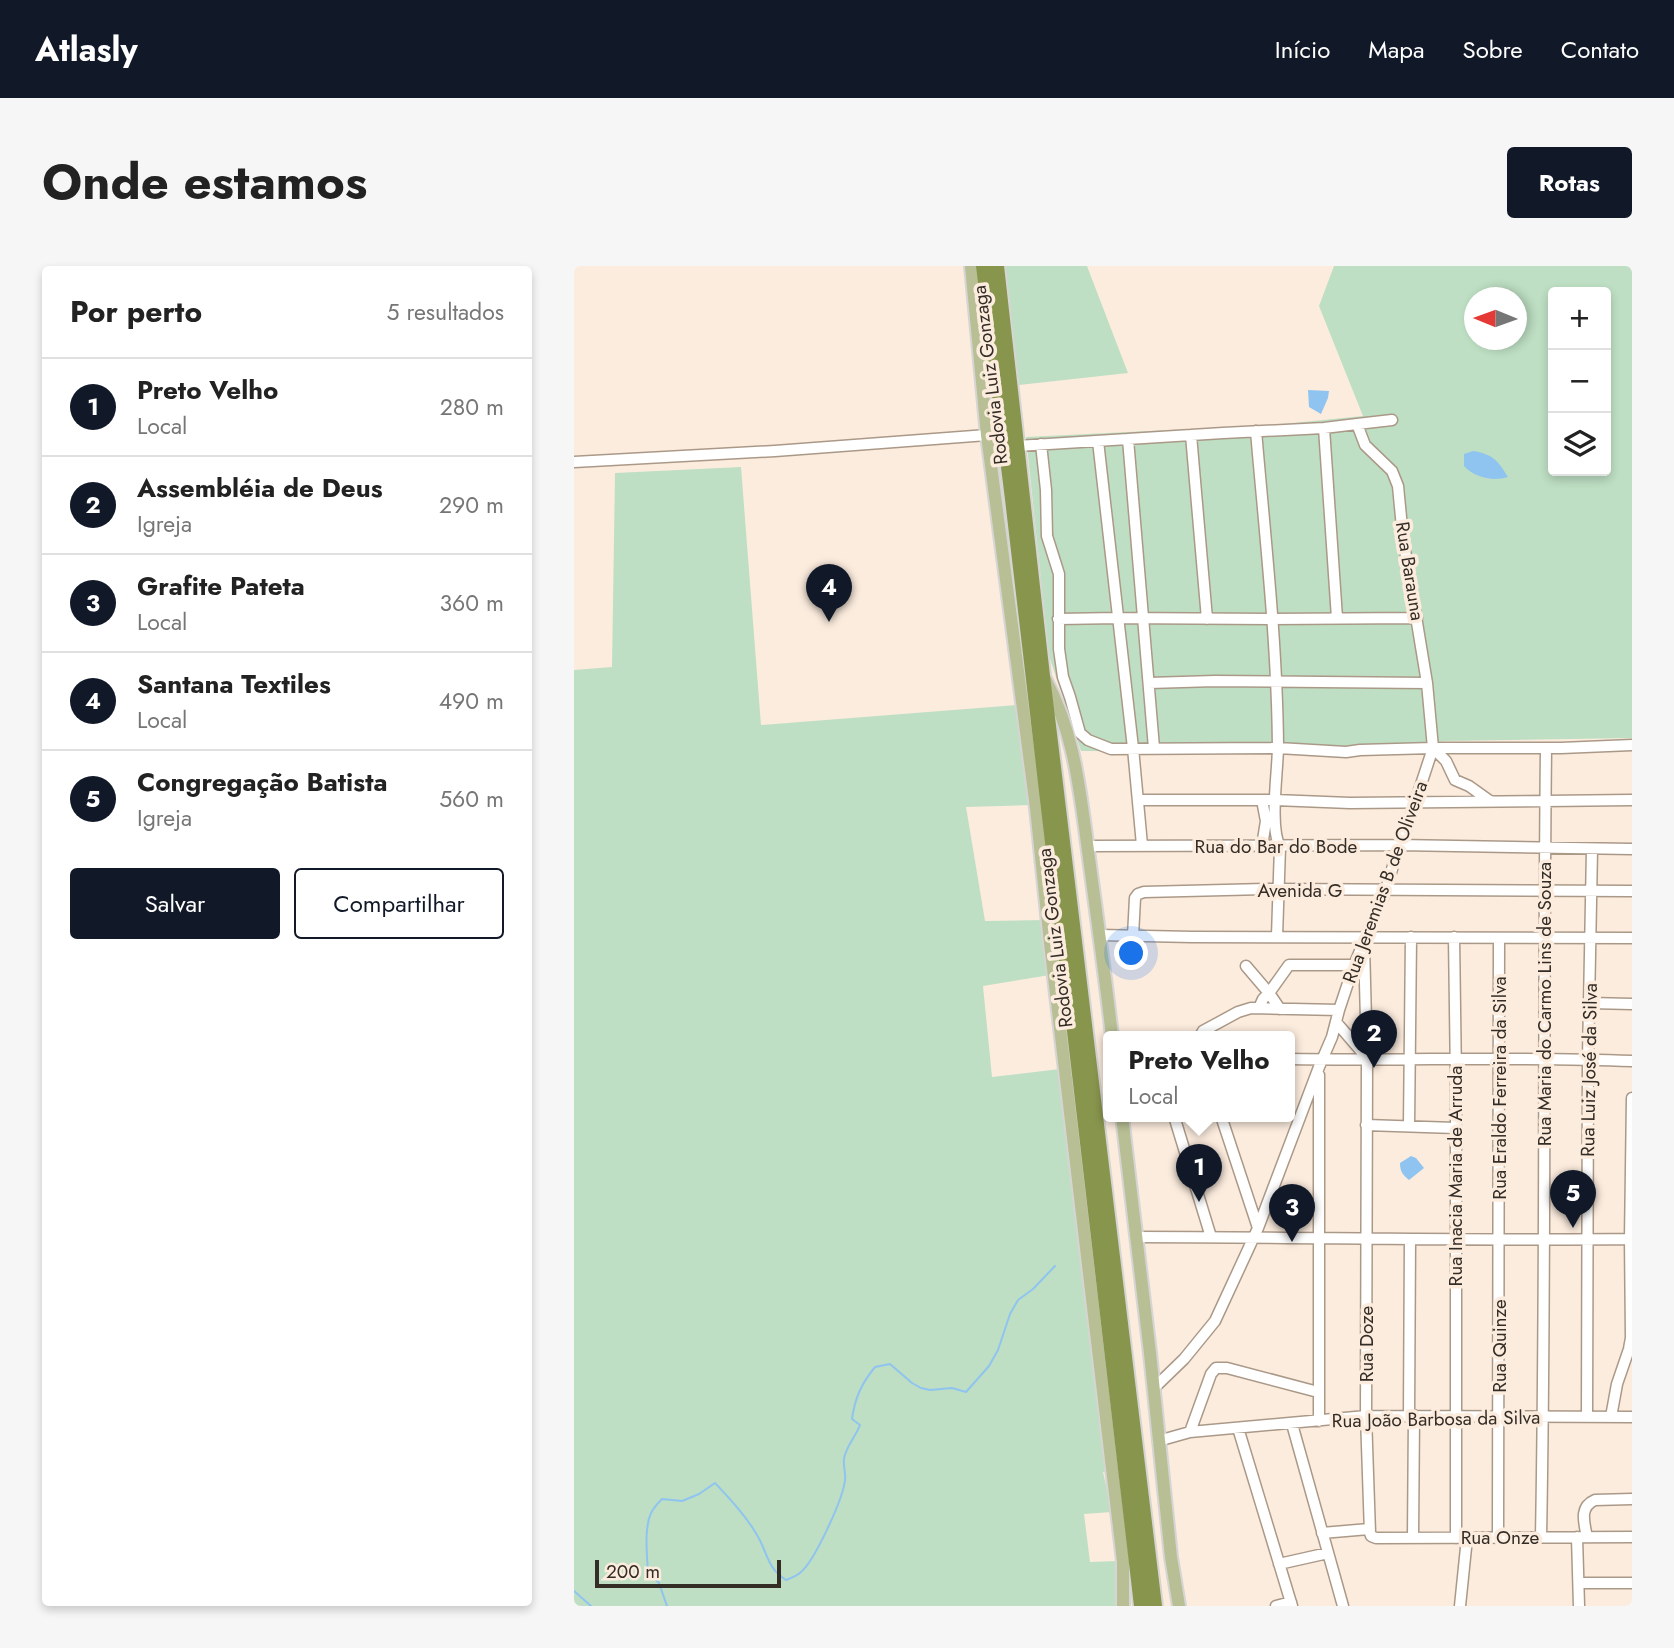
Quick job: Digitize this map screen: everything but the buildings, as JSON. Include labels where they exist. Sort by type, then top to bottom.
[{"type":"highway","name":"Rodovia Luiz Gonzaga","points":[[983,266],[1141,1606]]},
{"type":"highway","name":"Rodovia Luiz Gonzaga","points":[[997,266],[1043,676],[1155,1606]]},
{"type":"main road","points":[[971,266],[987,435],[1036,808],[1123,1561],[1123,1606]]},
{"type":"main road","points":[[1043,676],[1055,698],[1075,759],[1111,1031]]},
{"type":"main road","points":[[1123,1122],[1171,1557],[1179,1606]]},
{"type":"street","points":[[1017,446],[1324,428],[1392,420]]},
{"type":"street","name":"Rua Barauna","points":[[1357,424],[1365,445],[1392,471],[1398,486],[1403,538],[1427,682],[1433,748]]},
{"type":"street","points":[[1324,428],[1337,618]]},
{"type":"street","points":[[1256,431],[1278,748],[1275,800],[1276,838],[1280,847],[1276,936]]},
{"type":"street","points":[[574,462],[749,453],[987,435]]},
{"type":"street","points":[[1191,435],[1208,619]]},
{"type":"street","points":[[1128,439],[1154,748]]},
{"type":"street","points":[[1098,441],[1142,845]]},
{"type":"street","points":[[1041,444],[1047,536],[1059,574],[1059,649],[1063,677],[1080,733],[1088,740],[1111,749],[1278,748],[1335,752],[1632,745]]},
{"type":"street","points":[[1058,619],[1417,618]]},
{"type":"street","points":[[1149,683],[1427,682]]},
{"type":"street","points":[[1433,748],[1446,761],[1455,780],[1490,801]]},
{"type":"street","name":"Rua Jeremias B de Oliveira","points":[[1153,1389],[1184,1359],[1215,1321],[1256,1233],[1332,1037],[1354,965],[1386,890],[1433,748]]},
{"type":"street","name":"Rua Maria do Carmo Lins de Souza","points":[[1541,1537],[1545,1241],[1543,1058],[1546,748]]},
{"type":"street","points":[[1138,800],[1350,803],[1632,800]]},
{"type":"street","points":[[1262,800],[1266,821],[1262,846]]},
{"type":"street","name":"Rua do Bar do Bode","points":[[1088,846],[1399,845],[1632,849]]},
{"type":"street","name":"Rua Luiz José da Silva","points":[[1587,1417],[1588,1059],[1592,849]]},
{"type":"street","name":"Avenida G","points":[[1133,936],[1135,898],[1140,893],[1190,890],[1632,891]]},
{"type":"street","points":[[1100,935],[1365,939],[1632,938]]},
{"type":"street","points":[[1409,1126],[1411,937]]},
{"type":"street","name":"Rua Inacia Maria de Arruda","points":[[1454,937],[1456,1538]]},
{"type":"street","name":"Rua Eraldo Ferreira da Silva","points":[[1498,1239],[1499,937]]},
{"type":"street","name":"Rua Doze","points":[[1365,939],[1366,1416],[1369,1531]]},
{"type":"street","points":[[1259,1008],[1289,965],[1354,965]]},
{"type":"street","points":[[1246,966],[1280,1009]]},
{"type":"street","points":[[1590,1003],[1632,1004]]},
{"type":"street","points":[[1203,1031],[1251,1008],[1339,1010]]},
{"type":"street","points":[[1336,1022],[1367,1059]]},
{"type":"street","points":[[1345,1033],[1366,1034]]},
{"type":"street","points":[[1295,1060],[1321,1063],[1367,1059],[1499,1058],[1632,1061]]},
{"type":"street","points":[[1319,1421],[1321,1063]]},
{"type":"street","points":[[1611,1417],[1616,1387],[1630,1343],[1632,1098]]},
{"type":"street","points":[[1176,1122],[1211,1237]]},
{"type":"street","points":[[1223,1122],[1256,1233]]},
{"type":"street","points":[[1366,1125],[1455,1128]]},
{"type":"street","points":[[1136,1237],[1211,1237],[1256,1233],[1319,1238],[1545,1241],[1631,1239]]},
{"type":"street","points":[[1410,1239],[1413,1538]]},
{"type":"street","name":"Rua Quinze","points":[[1498,1239],[1499,1538]]},
{"type":"street","name":"Rua João Barbosa da Silva","points":[[1190,1432],[1211,1374],[1216,1368],[1227,1368],[1318,1392]]},
{"type":"street","name":"Rua João Barbosa da Silva","points":[[1158,1441],[1190,1432],[1366,1416],[1632,1417]]},
{"type":"street","points":[[1292,1423],[1343,1606]]},
{"type":"street","points":[[1238,1428],[1291,1604],[1276,1606]]},
{"type":"street","points":[[1579,1606],[1583,1516],[1587,1505],[1595,1500],[1632,1499]]},
{"type":"street","name":"Rua Onze","points":[[1322,1533],[1369,1531],[1371,1536],[1376,1538],[1632,1537]]},
{"type":"street","points":[[1460,1606],[1467,1538]]},
{"type":"street","points":[[1279,1564],[1328,1553]]},
{"type":"street","points":[[1579,1583],[1632,1583]]},
{"type":"green space","points":[[1004,266],[1087,266],[1128,373],[1019,385]]},
{"type":"green space","points":[[1334,266],[1632,266],[1632,738],[1445,741],[1285,754],[1081,751],[1049,656],[1026,437],[1273,425],[1363,416],[1319,306]]},
{"type":"green space","points":[[741,467],[761,725],[1017,705],[1031,805],[966,807],[985,921],[1044,920],[1050,975],[983,986],[992,1077],[1060,1069],[1103,1472],[1112,1512],[1084,1514],[1090,1562],[1117,1561],[1117,1606],[574,1606],[574,670],[612,667],[615,473]]},
{"type":"water","points":[[1308,390],[1329,391],[1321,414],[1309,407]]},
{"type":"water","points":[[1473,451],[1494,459],[1508,477],[1490,479],[1468,470],[1464,466],[1464,454]]},
{"type":"water","points":[[1411,1156],[1424,1168],[1409,1180],[1402,1173],[1400,1163]]},
{"type":"waterway","points":[[667,1606],[659,1583],[648,1572],[649,1519],[662,1499],[682,1501],[715,1483],[753,1528],[771,1565],[779,1575],[786,1580],[796,1576],[814,1555],[839,1501],[845,1480],[845,1455],[860,1425],[852,1419],[855,1404],[875,1367],[890,1364],[921,1388],[952,1388],[966,1392],[989,1366],[1018,1300],[1055,1266]]},
{"type":"waterway","points":[[574,1591],[591,1606]]},
{"type":"place","name":"Santana Textiles","points":[[829,622]]},
{"type":"place","name":"Assembléia de Deus","points":[[1374,1068]]},
{"type":"place","name":"Preto Velho","points":[[1199,1202]]},
{"type":"place","name":"Congregação Batista","points":[[1573,1228]]},
{"type":"place","name":"Grafite Pateta","points":[[1292,1242]]}]
